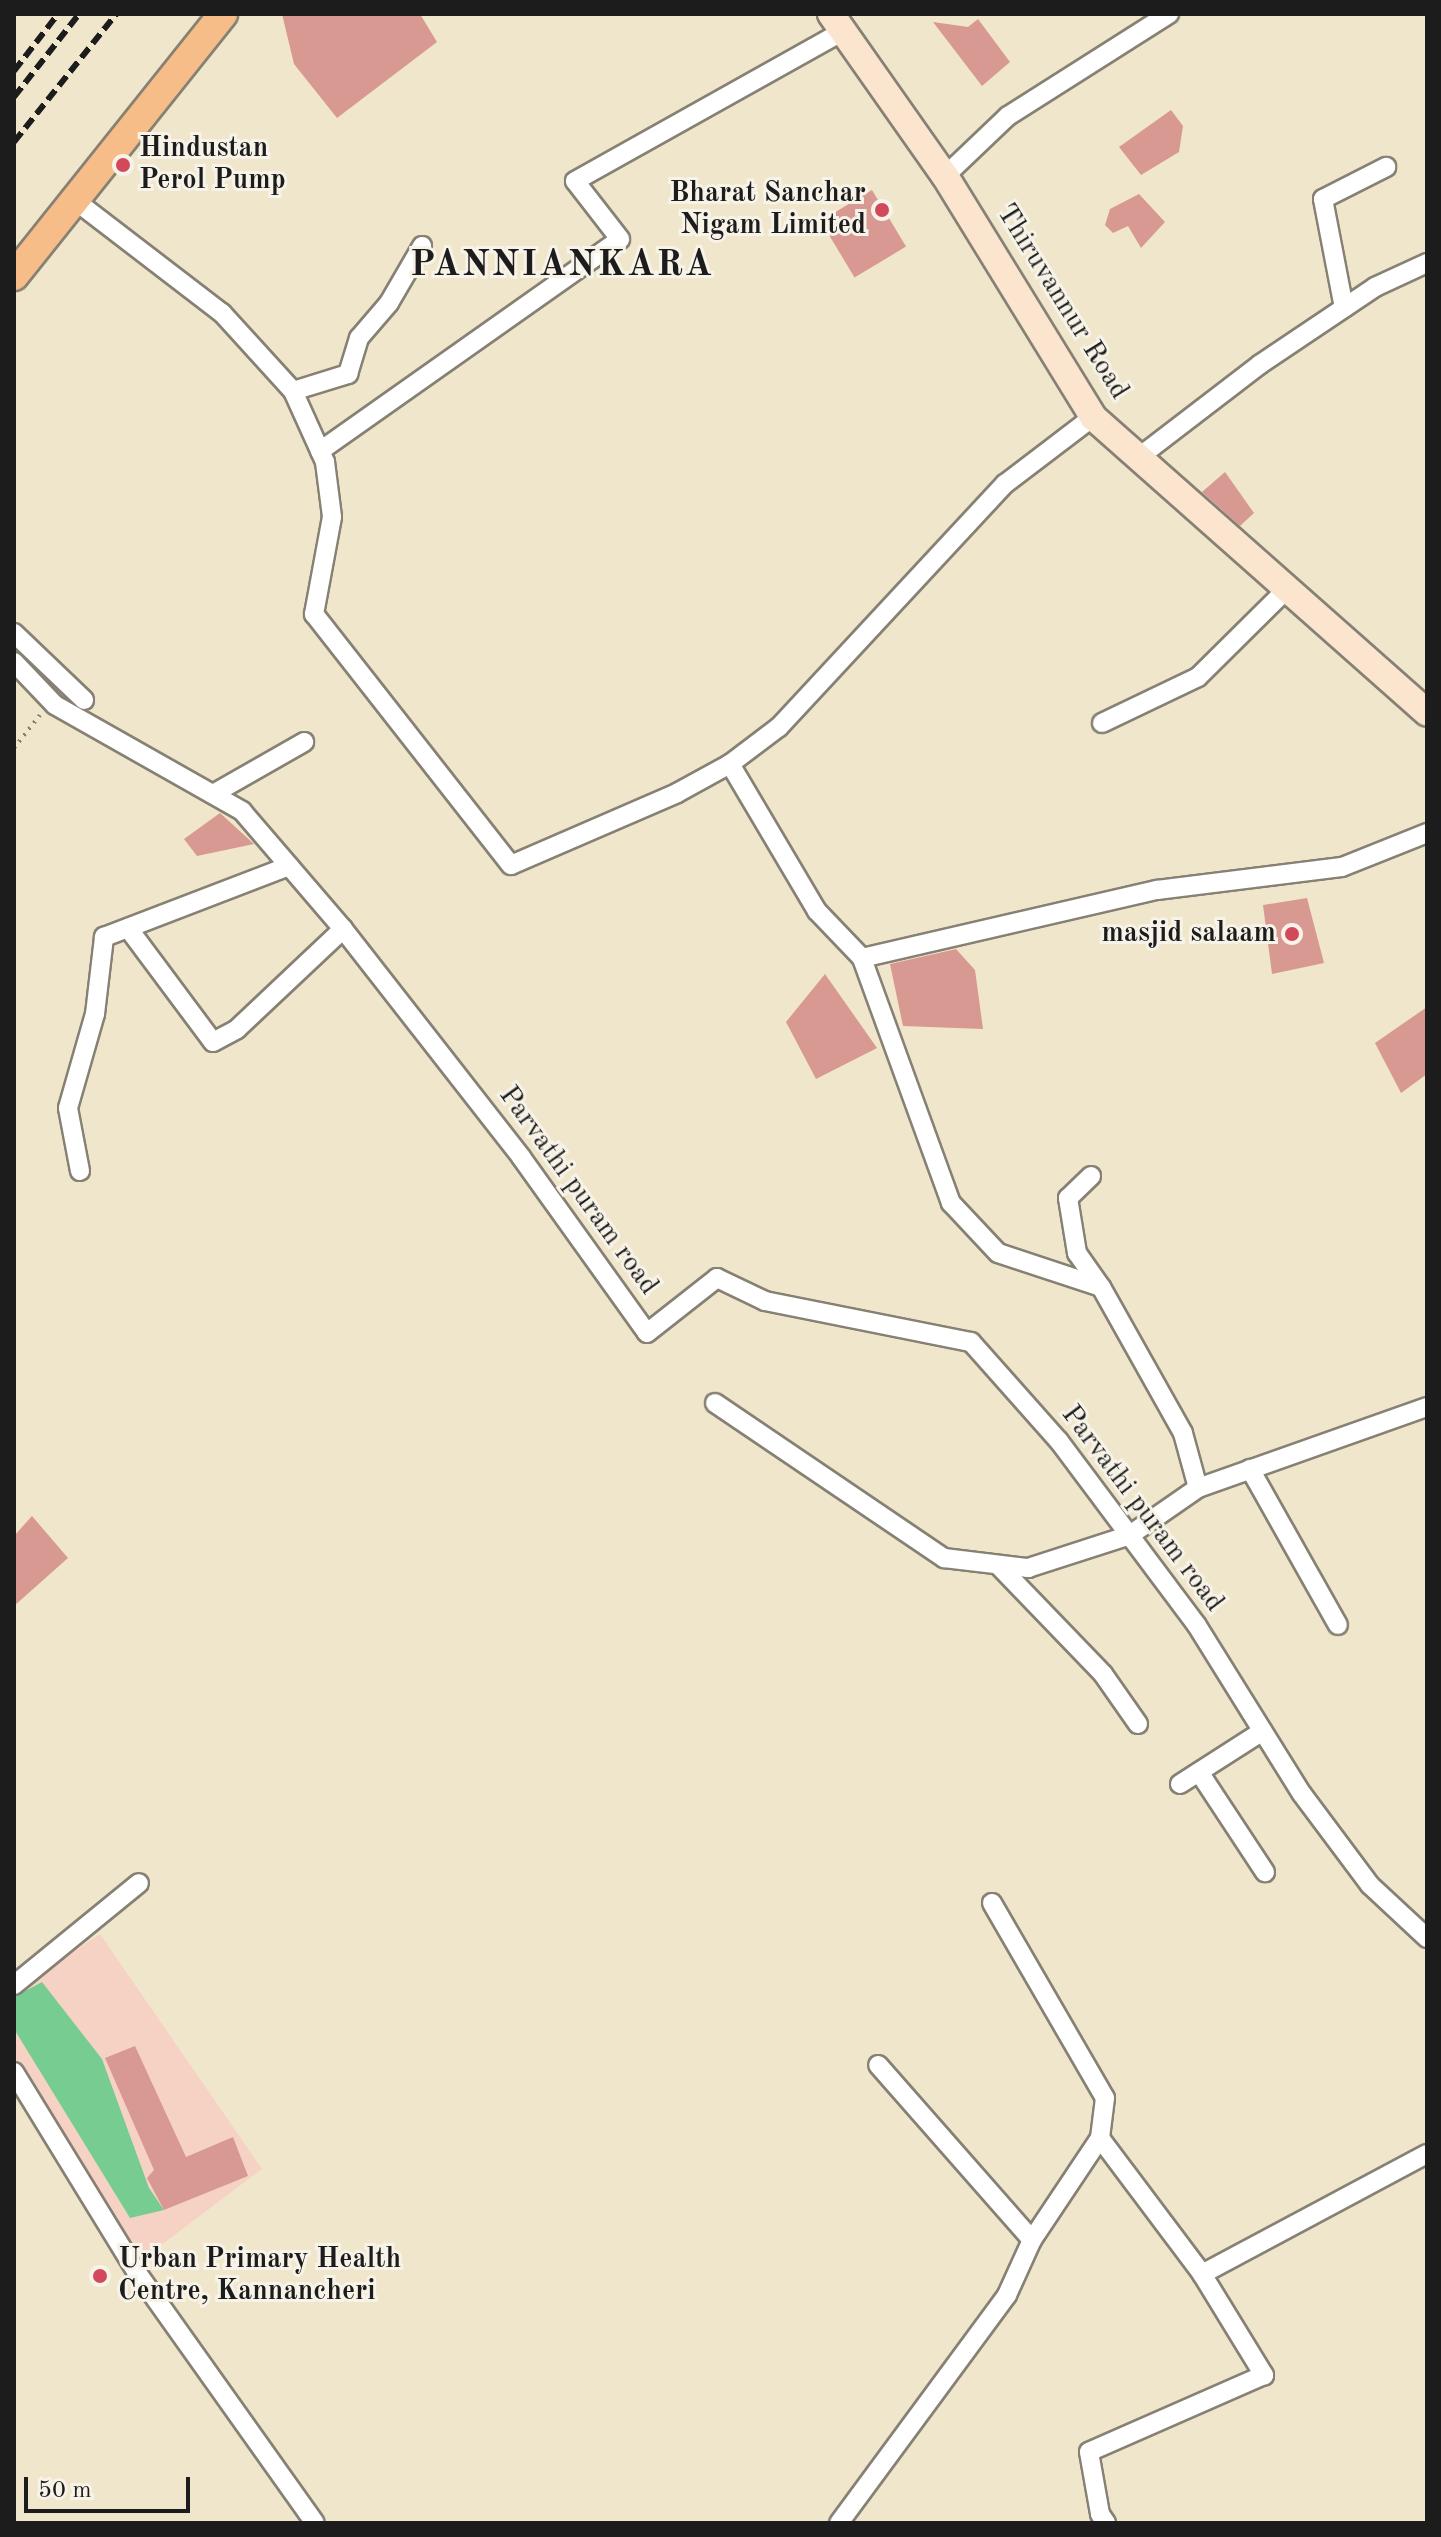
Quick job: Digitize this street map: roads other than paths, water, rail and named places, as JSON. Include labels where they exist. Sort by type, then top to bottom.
[{"type":"main road","points":[[14,276],[72,198],[223,14]]},
{"type":"street","points":[[945,176],[1008,116],[1169,14]]},
{"type":"street","points":[[320,451],[620,239],[575,181],[837,23]]},
{"type":"street","name":"Thiruvannur Road","points":[[837,23],[945,176],[1093,417],[1427,712]]},
{"type":"street","points":[[1344,308],[1323,199],[1386,167]]},
{"type":"street","points":[[72,198],[222,313],[293,391],[320,451],[332,517],[314,614],[511,865],[677,793],[730,764],[779,727],[1005,484],[1093,417]]},
{"type":"street","points":[[293,391],[348,374],[359,338],[389,303],[422,246]]},
{"type":"street","points":[[1138,458],[1344,308],[1427,263]]},
{"type":"street","points":[[1102,723],[1198,677],[1286,590]]},
{"type":"street","points":[[14,633],[84,700]]},
{"type":"street","name":"Parvathi puram road","points":[[14,662],[55,705],[242,811],[343,929],[521,1157],[647,1333],[717,1278],[765,1301],[971,1342],[1059,1441],[1196,1624],[1263,1731],[1370,1885],[1427,1938]]},
{"type":"street","points":[[213,794],[304,742]]},
{"type":"street","points":[[730,764],[817,911],[862,958],[951,1203],[998,1253],[1101,1287]]},
{"type":"street","points":[[862,958],[1157,890],[1342,867],[1427,833]]},
{"type":"street","points":[[80,1171],[68,1108],[95,1014],[104,937],[289,866]]},
{"type":"street","points":[[128,928],[213,1042],[237,1029],[343,929]]},
{"type":"street","points":[[1091,1176],[1068,1198],[1077,1253],[1101,1287],[1183,1433],[1198,1488]]},
{"type":"street","points":[[715,1403],[944,1558],[1028,1568],[1130,1535],[1198,1488],[1427,1408]]},
{"type":"street","points":[[1250,1469],[1338,1625]]},
{"type":"street","points":[[1000,1567],[1103,1674],[1138,1724]]},
{"type":"street","points":[[1180,1784],[1263,1731]]},
{"type":"street","points":[[1199,1772],[1265,1872]]},
{"type":"street","points":[[14,1985],[139,1883]]},
{"type":"street","points":[[839,2523],[1007,2295],[1032,2240],[1100,2138],[1105,2098],[992,1903]]},
{"type":"street","points":[[878,2065],[1032,2240]]},
{"type":"street","points":[[17,2083],[138,2274],[315,2523]]},
{"type":"street","points":[[1100,2138],[1202,2274],[1264,2375],[1089,2452],[1100,2514],[1106,2523]]},
{"type":"street","points":[[1202,2274],[1427,2154]]},
{"type":"railway","points":[[14,71],[58,14]]},
{"type":"railway","points":[[14,97],[79,14]]},
{"type":"railway","points":[[14,142],[116,14]]},
{"type":"place","name":"Hindustan Perol Pump","points":[[123,165]]},
{"type":"place","name":"Bharat Sanchar Nigam Limited","points":[[882,210]]},
{"type":"place","name":"masjid salaam","points":[[1292,934]]},
{"type":"place","name":"Urban Primary Health Centre, Kannancheri","points":[[100,2276]]},
{"type":"district","name":"PANNIANKARA","points":[[562,267]]}]
